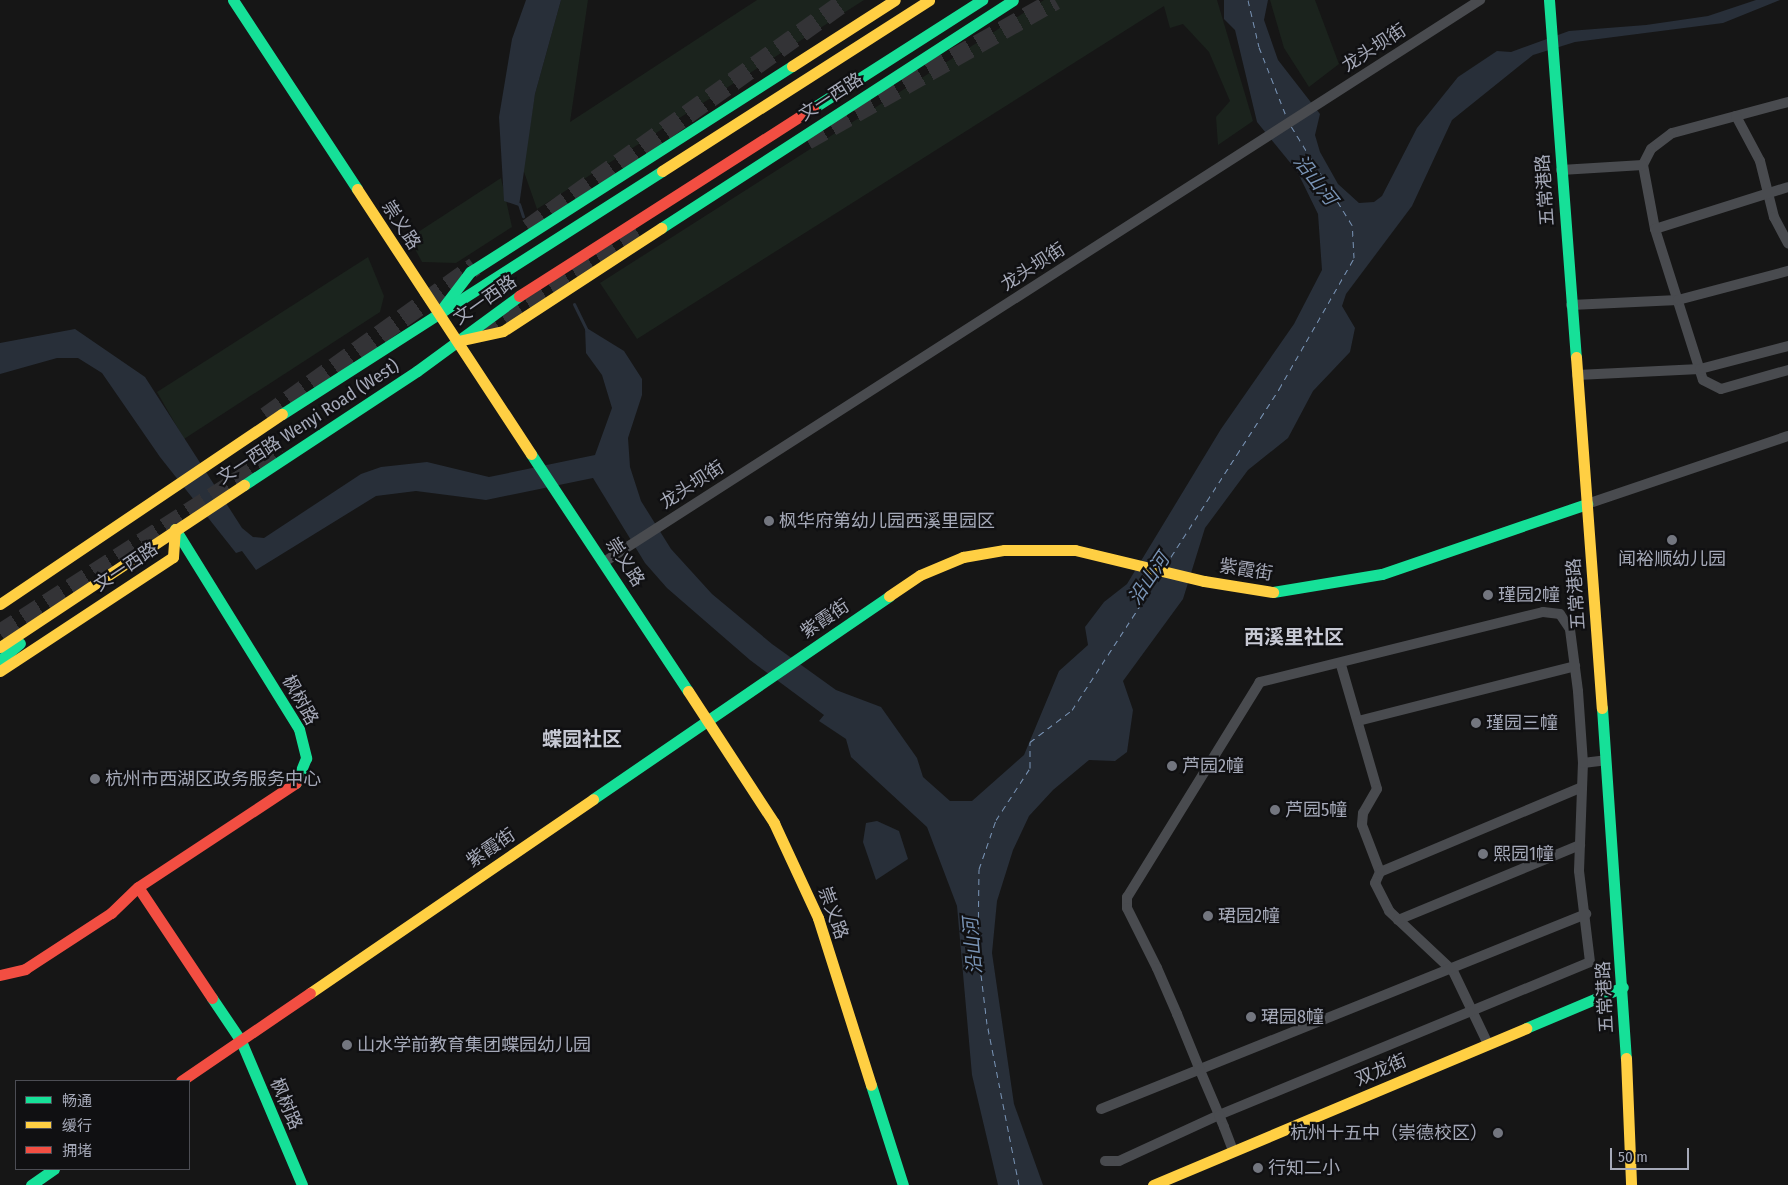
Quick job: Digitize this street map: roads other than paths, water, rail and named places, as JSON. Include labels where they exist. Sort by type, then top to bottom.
[{"type":"street","name":"崇义路","points":[[233,0],[560,493],[706,722],[752,786],[797,868],[818,918],[903,1185]]},
{"type":"street","name":"文一西路","points":[[439,313],[470,272],[895,0]]},
{"type":"street","name":"文一西路","points":[[209,462],[929,0]]},
{"type":"street","name":"文一西路","points":[[458,341],[495,312],[982,0]]},
{"type":"street","points":[[988,0],[995,12]]},
{"type":"street","name":"文一西路","points":[[458,341],[503,331],[1013,0]]},
{"type":"street","name":"龙头坝街","points":[[604,562],[1480,0]]},
{"type":"street","name":"五常港路","points":[[1549,3],[1623,987],[1632,1185]]},
{"type":"street","points":[[1788,102],[1672,133],[1651,148],[1643,164],[1655,230],[1700,369],[1710,387],[1721,389],[1788,370]]},
{"type":"street","points":[[1736,116],[1760,161],[1774,217],[1788,243]]},
{"type":"street","points":[[1561,170],[1643,164]]},
{"type":"street","points":[[1655,230],[1788,187]]},
{"type":"street","points":[[1571,305],[1678,300],[1788,271]]},
{"type":"street","name":"文一西路 Wenyi Road (West)","points":[[175,529],[232,493],[458,341]]},
{"type":"street","points":[[1577,375],[1700,369],[1788,346]]},
{"type":"street","points":[[1586,504],[1788,436]]},
{"type":"street","name":"文一西路 Wenyi Road (West)","points":[[0,604],[209,462]]},
{"type":"street","name":"紫霞街","points":[[183,1080],[920,575],[963,558],[1045,549],[1107,556],[1204,581],[1281,592],[1327,587],[1382,574],[1586,504]]},
{"type":"street","name":"文一西路","points":[[0,646],[175,529]]},
{"type":"street","name":"文一西路","points":[[0,671],[173,557],[175,529]]},
{"type":"street","name":"枫树路","points":[[0,975],[25,969],[111,912],[138,886],[296,784],[306,758],[299,730],[175,529]]},
{"type":"street","points":[[1105,1161],[1119,1161],[1219,1115],[1473,1013],[1590,962],[1580,845],[1583,763],[1575,666],[1565,621],[1560,614],[1543,612],[1341,665],[1289,672],[1260,682],[1127,897],[1127,908],[1199,1068],[1219,1115],[1233,1152]]},
{"type":"street","points":[[0,660],[34,623]]},
{"type":"street","points":[[1341,665],[1377,789],[1363,813],[1362,826],[1380,872]]},
{"type":"street","points":[[1358,720],[1575,666]]},
{"type":"street","points":[[1583,763],[1606,760]]},
{"type":"street","points":[[1488,1044],[1454,971],[1398,920],[1375,883],[1380,872],[1582,787]]},
{"type":"street","points":[[1398,920],[1580,845]]},
{"type":"street","name":"枫树路","points":[[138,886],[241,1041],[302,1185]]},
{"type":"street","points":[[1101,1109],[1199,1068],[1454,971],[1586,914]]},
{"type":"street","name":"双龙街","points":[[1154,1185],[1623,987]]},
{"type":"street","points":[[31,1185],[53,1170]]},
{"type":"water","points":[[526,0],[561,0],[535,94],[519,206],[504,201],[499,117],[512,39]]},
{"type":"water","name":"沿山河","points":[[1224,0],[1268,0],[1264,20],[1278,60],[1320,114],[1315,135],[1320,152],[1338,184],[1359,203],[1374,202],[1382,196],[1417,128],[1458,77],[1497,51],[1511,52],[1569,31],[1646,25],[1708,16],[1756,0],[1780,0],[1723,23],[1575,42],[1533,55],[1452,120],[1412,206],[1346,294],[1342,306],[1355,328],[1350,352],[1313,391],[1288,438],[1248,470],[1205,528],[1183,599],[1123,681],[1133,710],[1127,752],[1115,761],[1089,760],[1053,790],[1029,816],[1013,850],[997,901],[992,953],[1014,1104],[1043,1185],[998,1185],[972,1075],[957,906],[927,827],[851,757],[846,739],[819,721],[824,715],[750,660],[667,588],[645,563],[593,478],[486,500],[416,491],[376,496],[256,570],[242,551],[236,553],[160,457],[102,373],[78,358],[57,358],[0,374],[0,343],[75,329],[145,377],[242,528],[253,537],[264,538],[361,474],[381,467],[427,462],[489,477],[595,455],[612,408],[602,375],[586,353],[585,327],[624,351],[642,379],[642,395],[628,438],[630,467],[641,501],[671,549],[712,594],[772,644],[836,690],[881,707],[917,758],[923,777],[950,801],[972,801],[1024,755],[1059,671],[1088,645],[1085,627],[1104,602],[1127,584],[1221,429],[1294,324],[1322,270],[1318,214],[1297,171],[1257,122],[1235,30],[1224,19]]},
{"type":"water","points":[[877,821],[899,831],[908,859],[876,880],[863,842],[866,823]]},
{"type":"waterway","points":[[519,204],[523,216]]},
{"type":"waterway","points":[[574,304],[587,331]]},
{"type":"tunnel","points":[[528,228],[846,0]]},
{"type":"tunnel","points":[[807,140],[1055,0]]},
{"type":"tunnel","points":[[479,331],[646,231]]},
{"type":"tunnel","points":[[266,416],[475,266]]},
{"type":"tunnel","points":[[0,633],[283,451]]},
{"type":"place","name":"枫华府第幼儿园西溪里园区","points":[[769,521]]},
{"type":"place","name":"闻裕顺幼儿园","points":[[1672,540]]},
{"type":"place","name":"瑾园2幢","points":[[1488,595]]},
{"type":"place","name":"瑾园三幢","points":[[1476,723]]},
{"type":"place","name":"芦园2幢","points":[[1172,766]]},
{"type":"place","name":"杭州市西湖区政务服务中心","points":[[95,779]]},
{"type":"place","name":"芦园5幢","points":[[1275,810]]},
{"type":"place","name":"熙园1幢","points":[[1483,854]]},
{"type":"place","name":"珺园2幢","points":[[1208,916]]},
{"type":"place","name":"珺园8幢","points":[[1251,1017]]},
{"type":"place","name":"山水学前教育集团蝶园幼儿园","points":[[347,1045]]},
{"type":"place","name":"杭州十五中（崇德校区）","points":[[1498,1133]]},
{"type":"place","name":"行知二小","points":[[1258,1168]]},
{"type":"district","name":"西溪里社区","points":[[1294,637]]},
{"type":"district","name":"蝶园社区","points":[[582,739]]}]
